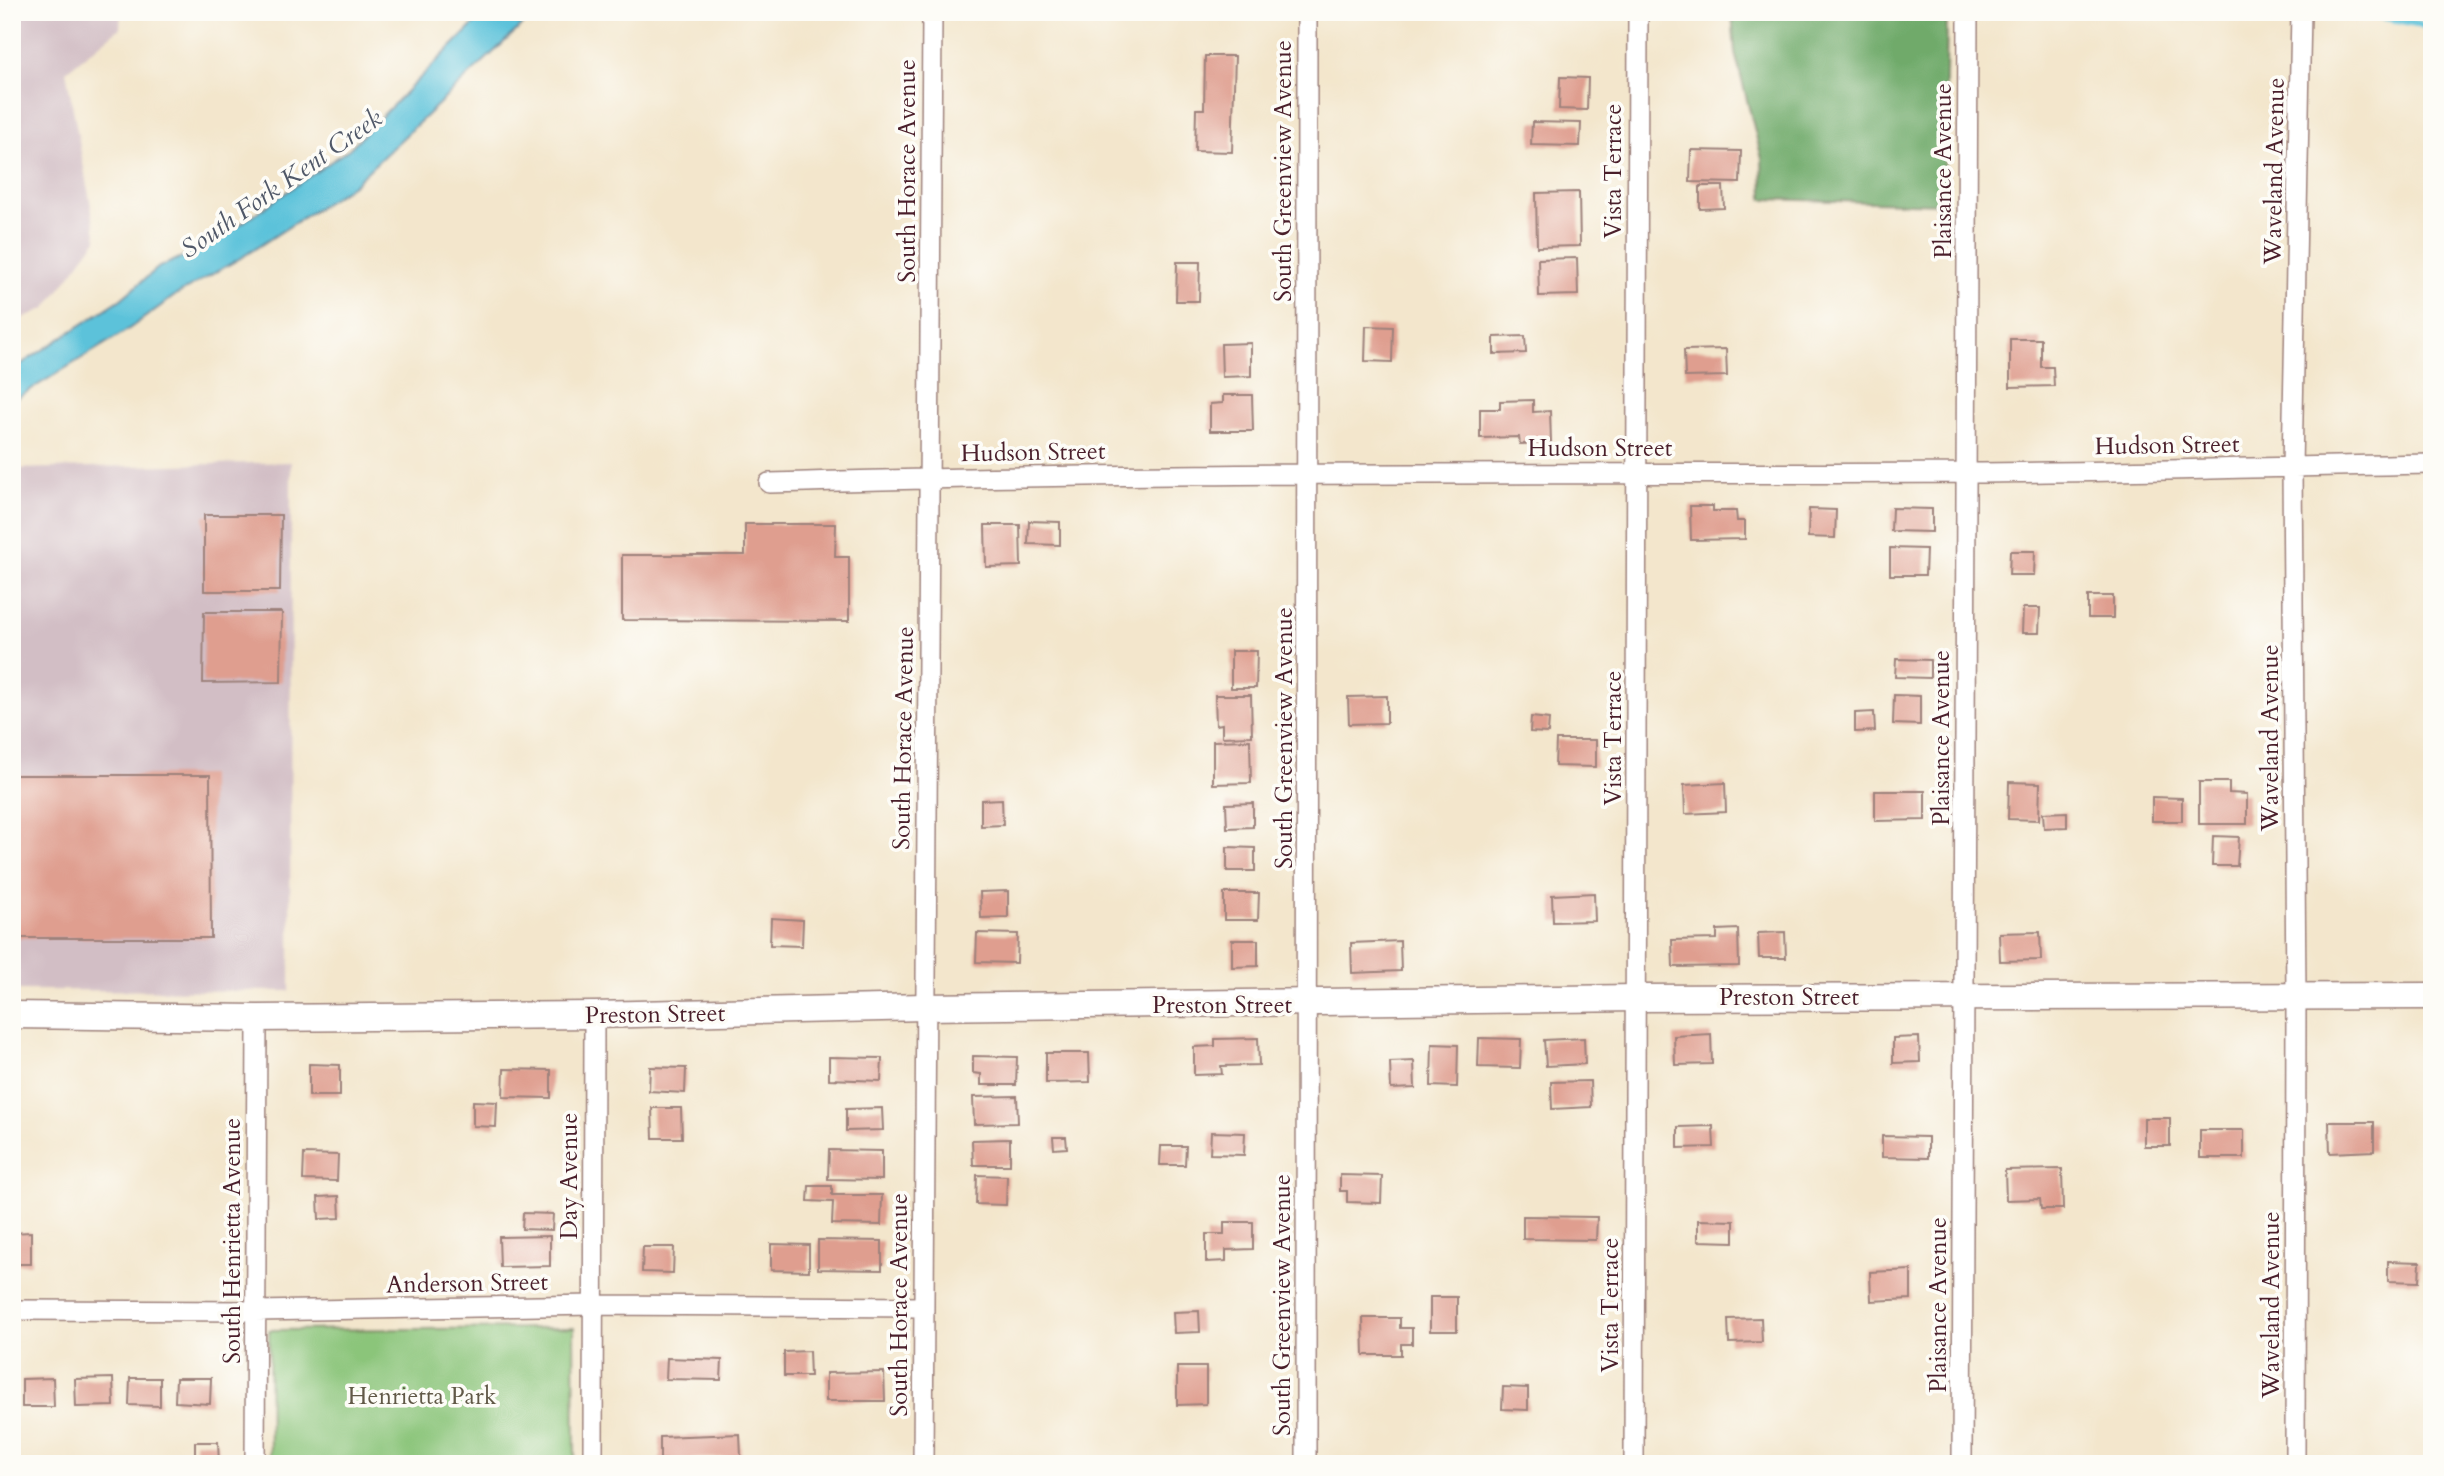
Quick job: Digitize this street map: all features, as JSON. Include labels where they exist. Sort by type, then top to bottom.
[{"type":"street","name":"South Horace Avenue","points":[[923,1464],[932,12]]},
{"type":"street","name":"South Greenview Avenue","points":[[1306,1464],[1307,12]]},
{"type":"street","name":"Vista Terrace","points":[[1634,1464],[1638,12]]},
{"type":"street","name":"Plaisance Avenue","points":[[1962,1464],[1968,12]]},
{"type":"street","name":"Waveland Avenue","points":[[2295,1464],[2296,996],[2292,467],[2301,12]]},
{"type":"street","name":"Hudson Street","points":[[769,483],[930,478],[1308,474],[1966,473],[2432,464]]},
{"type":"street","name":"Preston Street","points":[[12,1015],[257,1018],[1637,998],[2432,996]]},
{"type":"street","name":"Day Avenue","points":[[593,1464],[594,1015]]},
{"type":"street","name":"South Henrietta Avenue","points":[[255,1464],[257,1018]]},
{"type":"street","name":"Anderson Street","points":[[12,1310],[256,1311],[593,1305],[923,1307]]},
{"type":"shaded area","points":[[12,12],[121,12],[120,28],[66,71],[97,239],[46,308],[12,323]]},
{"type":"shaded area","points":[[291,462],[290,991],[12,990],[12,469]]},
{"type":"green space","points":[[1732,12],[1947,12],[1944,204],[1763,199],[1762,159],[1735,53]]},
{"type":"green space","name":"Henrietta Park","points":[[574,1328],[575,1464],[270,1464],[269,1330]]},
{"type":"water","points":[[486,12],[536,12],[353,185],[12,401],[12,370],[121,299],[159,267],[210,245],[349,149]]},
{"type":"building","points":[[1205,56],[1235,56],[1232,152],[1195,151],[1196,109],[1204,109]]},
{"type":"building","points":[[1560,77],[1588,78],[1587,110],[1559,109]]},
{"type":"building","points":[[1532,122],[1581,123],[1580,146],[1531,145]]},
{"type":"building","points":[[1691,150],[1741,151],[1740,183],[1690,182]]},
{"type":"building","points":[[1700,186],[1723,186],[1724,208],[1700,209]]},
{"type":"building","points":[[1579,192],[1580,246],[1537,247],[1536,193]]},
{"type":"building","points":[[1577,258],[1578,295],[1539,296],[1538,259]]},
{"type":"building","points":[[1177,262],[1200,262],[1199,301],[1176,301]]},
{"type":"building","points":[[1366,326],[1393,327],[1392,362],[1365,361]]},
{"type":"building","points":[[1525,336],[1526,353],[1494,354],[1494,337]]},
{"type":"building","points":[[2010,339],[2041,339],[2041,367],[2053,367],[2054,386],[2010,387]]},
{"type":"building","points":[[1251,343],[1251,376],[1222,377],[1221,344]]},
{"type":"building","points":[[1726,349],[1727,376],[1685,377],[1684,350]]},
{"type":"building","points":[[1223,395],[1252,395],[1253,431],[1210,431],[1210,404],[1223,403]]},
{"type":"building","points":[[1533,400],[1533,412],[1550,411],[1551,443],[1520,444],[1519,437],[1480,438],[1480,409],[1500,409],[1500,401]]},
{"type":"building","points":[[1690,506],[1713,506],[1713,511],[1736,511],[1737,521],[1745,521],[1745,539],[1691,540]]},
{"type":"building","points":[[1892,508],[1932,509],[1932,532],[1891,531]]},
{"type":"building","points":[[1809,509],[1836,510],[1835,538],[1808,537]]},
{"type":"building","points":[[204,515],[281,515],[280,591],[204,591]]},
{"type":"building","points":[[1029,521],[1060,522],[1060,545],[1028,544]]},
{"type":"building","points":[[745,524],[836,524],[835,557],[849,557],[849,621],[622,620],[622,555],[745,555]]},
{"type":"building","points":[[985,525],[1020,525],[1021,566],[986,567]]},
{"type":"building","points":[[1890,548],[1926,549],[1925,575],[1890,575]]},
{"type":"building","points":[[2010,551],[2035,551],[2034,575],[2009,575]]},
{"type":"building","points":[[2088,596],[2113,596],[2113,618],[2088,618]]},
{"type":"building","points":[[2023,608],[2040,608],[2039,633],[2022,633]]},
{"type":"building","points":[[204,612],[282,612],[281,682],[203,683]]},
{"type":"building","points":[[1231,651],[1257,651],[1256,688],[1231,688]]},
{"type":"building","points":[[1896,659],[1930,660],[1930,678],[1895,677]]},
{"type":"building","points":[[1215,695],[1251,695],[1252,736],[1222,737],[1222,724],[1216,725]]},
{"type":"building","points":[[1894,695],[1920,696],[1920,725],[1893,724]]},
{"type":"building","points":[[1387,696],[1387,723],[1349,724],[1348,697]]},
{"type":"building","points":[[1874,712],[1875,731],[1855,732],[1855,713]]},
{"type":"building","points":[[1531,717],[1549,719],[1548,733],[1530,732]]},
{"type":"building","points":[[1250,740],[1251,783],[1213,784],[1213,741]]},
{"type":"building","points":[[1556,740],[1596,740],[1596,767],[1555,766]]},
{"type":"building","points":[[13,775],[210,775],[211,938],[14,938]]},
{"type":"building","points":[[2009,782],[2040,783],[2039,820],[2008,819]]},
{"type":"building","points":[[2199,782],[2229,782],[2229,793],[2247,794],[2247,824],[2199,824]]},
{"type":"building","points":[[1725,783],[1726,812],[1685,814],[1684,785]]},
{"type":"building","points":[[1875,791],[1925,791],[1925,820],[1875,821]]},
{"type":"building","points":[[2152,797],[2182,798],[2182,821],[2152,821]]},
{"type":"building","points":[[1002,799],[1003,825],[981,826],[981,800]]},
{"type":"building","points":[[1253,803],[1253,827],[1227,828],[1226,804]]},
{"type":"building","points":[[2067,812],[2067,827],[2044,828],[2043,813]]},
{"type":"building","points":[[2213,836],[2239,837],[2237,866],[2212,866]]},
{"type":"building","points":[[1227,847],[1255,848],[1255,871],[1227,871]]},
{"type":"building","points":[[1008,891],[1008,917],[981,918],[980,892]]},
{"type":"building","points":[[1224,893],[1259,893],[1258,920],[1224,920]]},
{"type":"building","points":[[1594,893],[1595,921],[1553,922],[1552,895]]},
{"type":"building","points":[[771,918],[803,920],[802,946],[770,945]]},
{"type":"building","points":[[1738,929],[1739,966],[1673,967],[1672,940],[1717,939],[1717,930]]},
{"type":"building","points":[[1785,932],[1786,958],[1759,958],[1758,933]]},
{"type":"building","points":[[2040,932],[2041,960],[2000,961],[1999,933]]},
{"type":"building","points":[[977,933],[1018,934],[1017,963],[976,962]]},
{"type":"building","points":[[1232,940],[1258,940],[1258,966],[1232,967]]},
{"type":"building","points":[[1400,941],[1401,971],[1352,973],[1351,943]]},
{"type":"building","points":[[1711,1034],[1712,1064],[1675,1065],[1674,1036]]},
{"type":"building","points":[[1919,1037],[1920,1062],[1893,1063],[1893,1038]]},
{"type":"building","points":[[1258,1038],[1259,1065],[1221,1066],[1222,1074],[1194,1075],[1194,1047],[1215,1046],[1215,1039]]},
{"type":"building","points":[[1479,1038],[1521,1039],[1520,1068],[1478,1067]]},
{"type":"building","points":[[1584,1038],[1585,1064],[1546,1066],[1544,1040]]},
{"type":"building","points":[[1432,1044],[1458,1045],[1457,1087],[1431,1086]]},
{"type":"building","points":[[1046,1053],[1089,1053],[1090,1082],[1046,1083]]},
{"type":"building","points":[[973,1056],[1017,1057],[1016,1085],[981,1085],[981,1074],[973,1073]]},
{"type":"building","points":[[829,1057],[882,1058],[881,1081],[829,1079]]},
{"type":"building","points":[[1414,1061],[1415,1088],[1391,1089],[1390,1062]]},
{"type":"building","points":[[309,1064],[340,1065],[340,1096],[309,1096]]},
{"type":"building","points":[[650,1067],[686,1068],[685,1093],[649,1091]]},
{"type":"building","points":[[504,1069],[551,1070],[551,1098],[503,1097]]},
{"type":"building","points":[[1590,1081],[1591,1107],[1552,1109],[1551,1082]]},
{"type":"building","points":[[1017,1096],[1018,1123],[974,1124],[973,1097]]},
{"type":"building","points":[[473,1101],[497,1102],[496,1127],[473,1126]]},
{"type":"building","points":[[652,1108],[681,1108],[682,1138],[653,1138]]},
{"type":"building","points":[[882,1108],[883,1130],[846,1131],[846,1109]]},
{"type":"building","points":[[2144,1118],[2170,1118],[2170,1146],[2144,1146]]},
{"type":"building","points":[[2329,1122],[2374,1122],[2374,1151],[2330,1153]]},
{"type":"building","points":[[1713,1126],[1714,1147],[1678,1148],[1678,1127]]},
{"type":"building","points":[[2200,1130],[2244,1130],[2244,1158],[2200,1158]]},
{"type":"building","points":[[1211,1132],[1245,1133],[1244,1155],[1210,1154]]},
{"type":"building","points":[[1882,1136],[1928,1137],[1928,1158],[1882,1157]]},
{"type":"building","points":[[1053,1137],[1066,1137],[1067,1148],[1054,1149]]},
{"type":"building","points":[[1010,1139],[1010,1165],[973,1165],[972,1140]]},
{"type":"building","points":[[1161,1146],[1186,1146],[1185,1165],[1160,1165]]},
{"type":"building","points":[[829,1150],[882,1151],[882,1180],[828,1179]]},
{"type":"building","points":[[304,1154],[338,1155],[337,1181],[303,1180]]},
{"type":"building","points":[[2062,1169],[2063,1209],[2041,1209],[2040,1199],[2006,1200],[2005,1170]]},
{"type":"building","points":[[977,1175],[1007,1176],[1006,1205],[976,1204]]},
{"type":"building","points":[[1340,1175],[1382,1176],[1381,1203],[1347,1202],[1347,1191],[1340,1191]]},
{"type":"building","points":[[809,1186],[832,1186],[832,1195],[882,1195],[881,1225],[832,1224],[833,1202],[808,1201]]},
{"type":"building","points":[[339,1196],[340,1218],[319,1219],[318,1197]]},
{"type":"building","points":[[523,1213],[553,1214],[552,1230],[522,1229]]},
{"type":"building","points":[[1523,1216],[1597,1217],[1596,1240],[1523,1239]]},
{"type":"building","points":[[1698,1220],[1734,1221],[1734,1242],[1698,1241]]},
{"type":"building","points":[[1224,1222],[1253,1222],[1253,1249],[1226,1250],[1226,1261],[1206,1262],[1206,1234],[1224,1234]]},
{"type":"building","points":[[31,1232],[31,1264],[12,1264],[12,1233]]},
{"type":"building","points":[[550,1236],[550,1266],[500,1267],[499,1237]]},
{"type":"building","points":[[818,1240],[882,1241],[882,1270],[818,1269]]},
{"type":"building","points":[[771,1244],[809,1245],[809,1271],[771,1270]]},
{"type":"building","points":[[643,1247],[674,1247],[673,1273],[642,1272]]},
{"type":"building","points":[[2388,1261],[2420,1262],[2419,1282],[2388,1281]]},
{"type":"building","points":[[1911,1270],[1911,1299],[1871,1301],[1870,1272]]},
{"type":"building","points":[[1430,1297],[1457,1297],[1457,1331],[1430,1331]]},
{"type":"building","points":[[1199,1311],[1200,1332],[1174,1333],[1173,1312]]},
{"type":"building","points":[[1363,1318],[1400,1318],[1400,1328],[1412,1328],[1412,1344],[1401,1344],[1401,1355],[1364,1355]]},
{"type":"building","points":[[1761,1318],[1762,1342],[1729,1343],[1728,1319]]},
{"type":"building","points":[[809,1351],[810,1376],[784,1376],[784,1352]]},
{"type":"building","points":[[667,1358],[722,1360],[721,1380],[666,1379]]},
{"type":"building","points":[[1177,1367],[1206,1367],[1206,1404],[1177,1405]]},
{"type":"building","points":[[884,1372],[885,1401],[826,1401],[826,1373]]},
{"type":"building","points":[[53,1378],[54,1407],[22,1407],[22,1379]]},
{"type":"building","points":[[113,1378],[114,1406],[76,1407],[75,1379]]},
{"type":"building","points":[[130,1378],[160,1378],[160,1406],[129,1405]]},
{"type":"building","points":[[176,1378],[211,1378],[210,1404],[175,1402]]},
{"type":"building","points":[[1503,1387],[1528,1388],[1528,1410],[1502,1409]]},
{"type":"building","points":[[740,1434],[741,1457],[660,1460],[660,1437]]},
{"type":"building","points":[[195,1442],[218,1442],[219,1464],[195,1464]]},
{"type":"waterway","points":[[2357,12],[2419,24],[2432,32]]},
{"type":"water label","name":"South Fork Kent Creek","points":[[281,183]]}]
